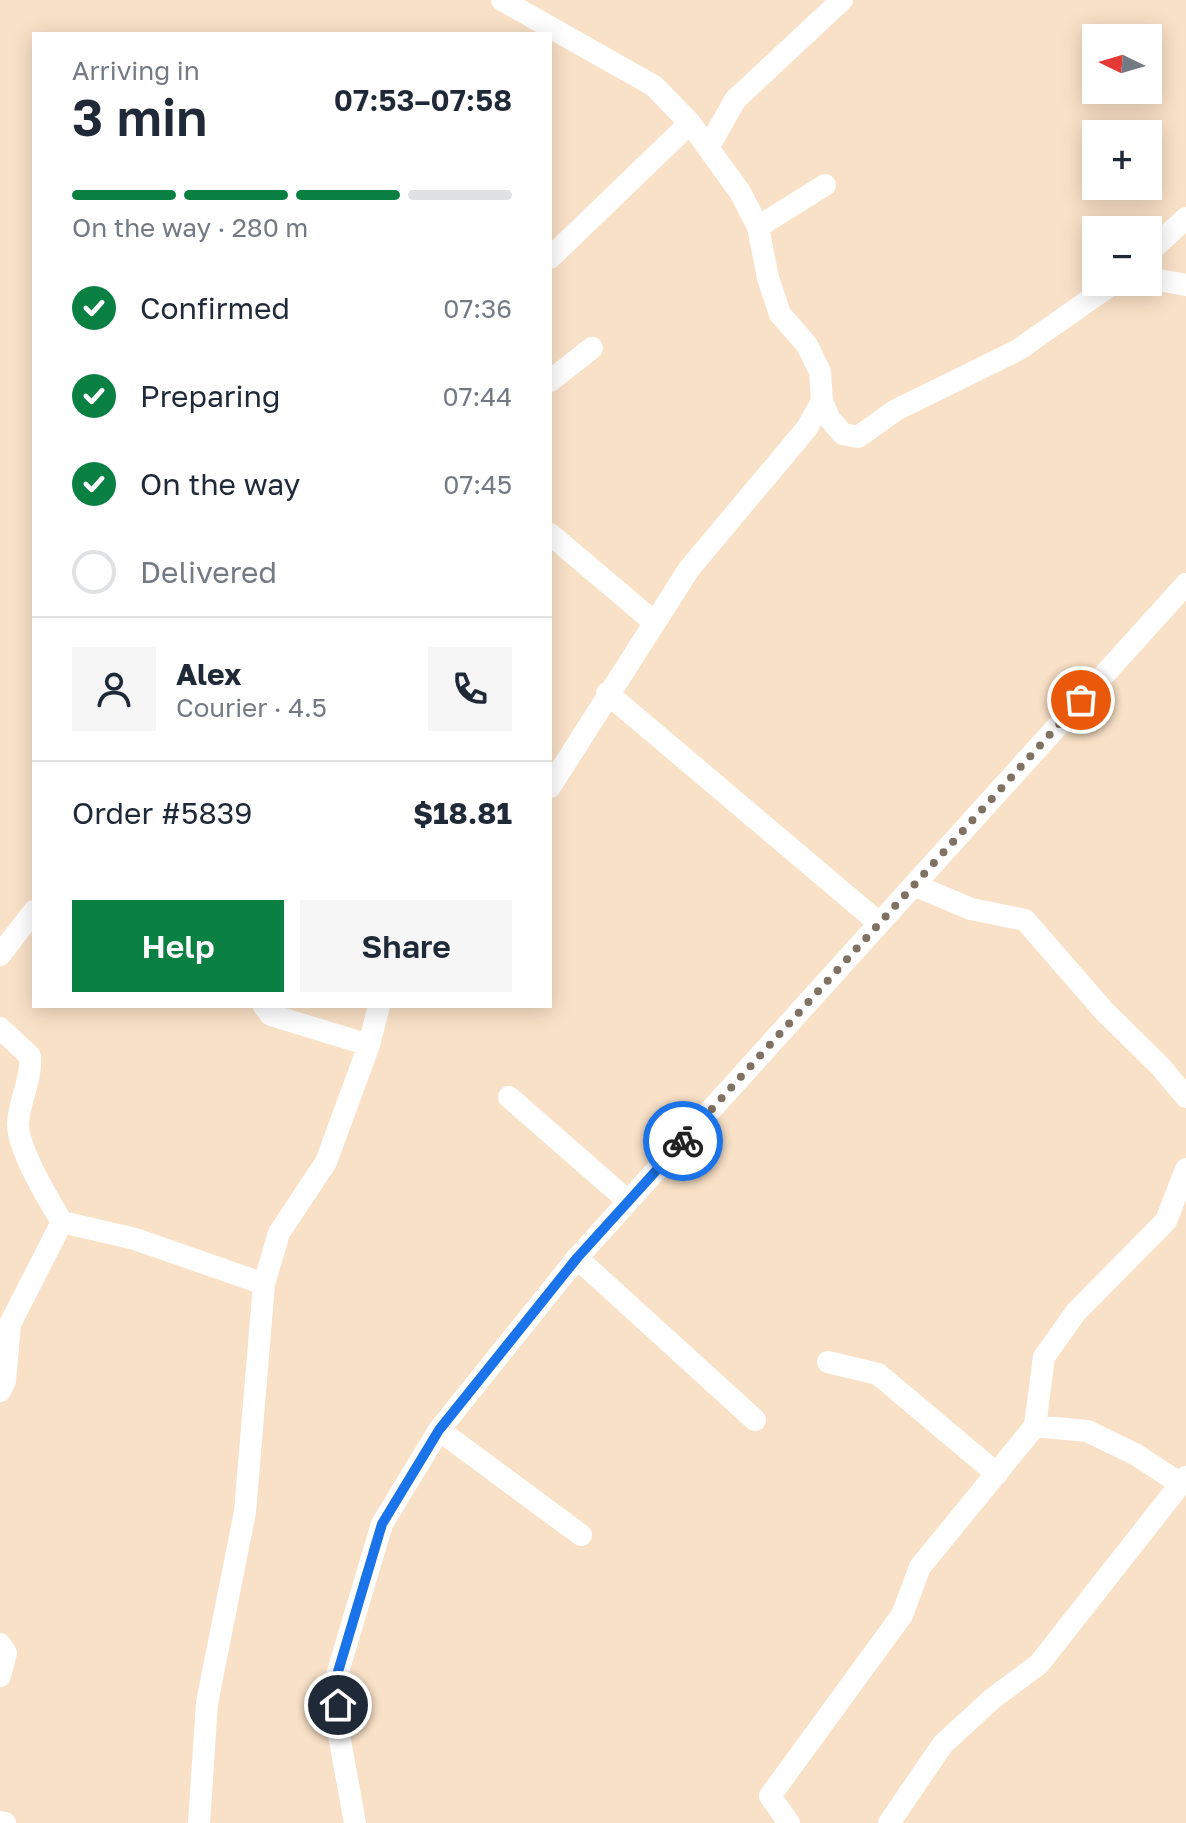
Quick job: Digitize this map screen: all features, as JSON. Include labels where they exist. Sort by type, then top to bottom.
[{"type":"street","points":[[502,0],[540,29]]},
{"type":"street","points":[[708,148],[735,100],[842,0]]},
{"type":"street","points":[[552,35],[654,86],[690,123],[740,192],[758,227],[768,278],[780,314],[807,345],[820,372],[822,401],[829,418],[843,434],[858,437],[896,410],[1018,350],[1095,296]]},
{"type":"street","points":[[552,256],[690,123]]},
{"type":"street","points":[[758,227],[825,185]]},
{"type":"street","points":[[1162,240],[1186,218]]},
{"type":"street","points":[[1162,281],[1186,285]]},
{"type":"street","points":[[552,379],[592,348]]},
{"type":"street","points":[[552,784],[607,693],[689,569],[807,428],[822,401]]},
{"type":"street","points":[[552,536],[654,622]]},
{"type":"street","points":[[355,1823],[339,1735],[337,1675],[382,1524],[439,1430],[577,1258],[1186,584]]},
{"type":"street","points":[[607,693],[879,923]]},
{"type":"street","points":[[914,885],[971,909],[1025,920],[1104,1011],[1160,1066],[1186,1097]]},
{"type":"street","points":[[0,955],[32,914]]},
{"type":"street","points":[[266,1008],[271,1015],[369,1045]]},
{"type":"street","points":[[199,1823],[207,1703],[245,1512],[264,1284],[279,1233],[326,1162],[369,1045],[378,1008]]},
{"type":"street","points":[[0,1028],[30,1056],[32,1073],[18,1124],[25,1151],[62,1222],[135,1239],[264,1284]]},
{"type":"street","points":[[509,1097],[628,1201]]},
{"type":"street","points":[[789,1823],[770,1796],[902,1615],[920,1567],[1035,1426],[1044,1357],[1076,1312],[1166,1221],[1186,1169]]},
{"type":"street","points":[[0,1391],[5,1381],[10,1324],[62,1222]]},
{"type":"street","points":[[577,1258],[755,1420]]},
{"type":"street","points":[[828,1362],[878,1374],[997,1474]]},
{"type":"street","points":[[889,1823],[943,1744],[992,1699],[1039,1664],[1182,1488],[1135,1454],[1087,1431],[1035,1426]]},
{"type":"street","points":[[439,1430],[581,1535]]},
{"type":"street","points":[[0,1644],[6,1653],[0,1676]]},
{"type":"way so far","points":[[683,1141],[1081,700]]},
{"type":"route","points":[[338,1705],[337,1675],[382,1524],[439,1430],[577,1258],[683,1141]]}]
